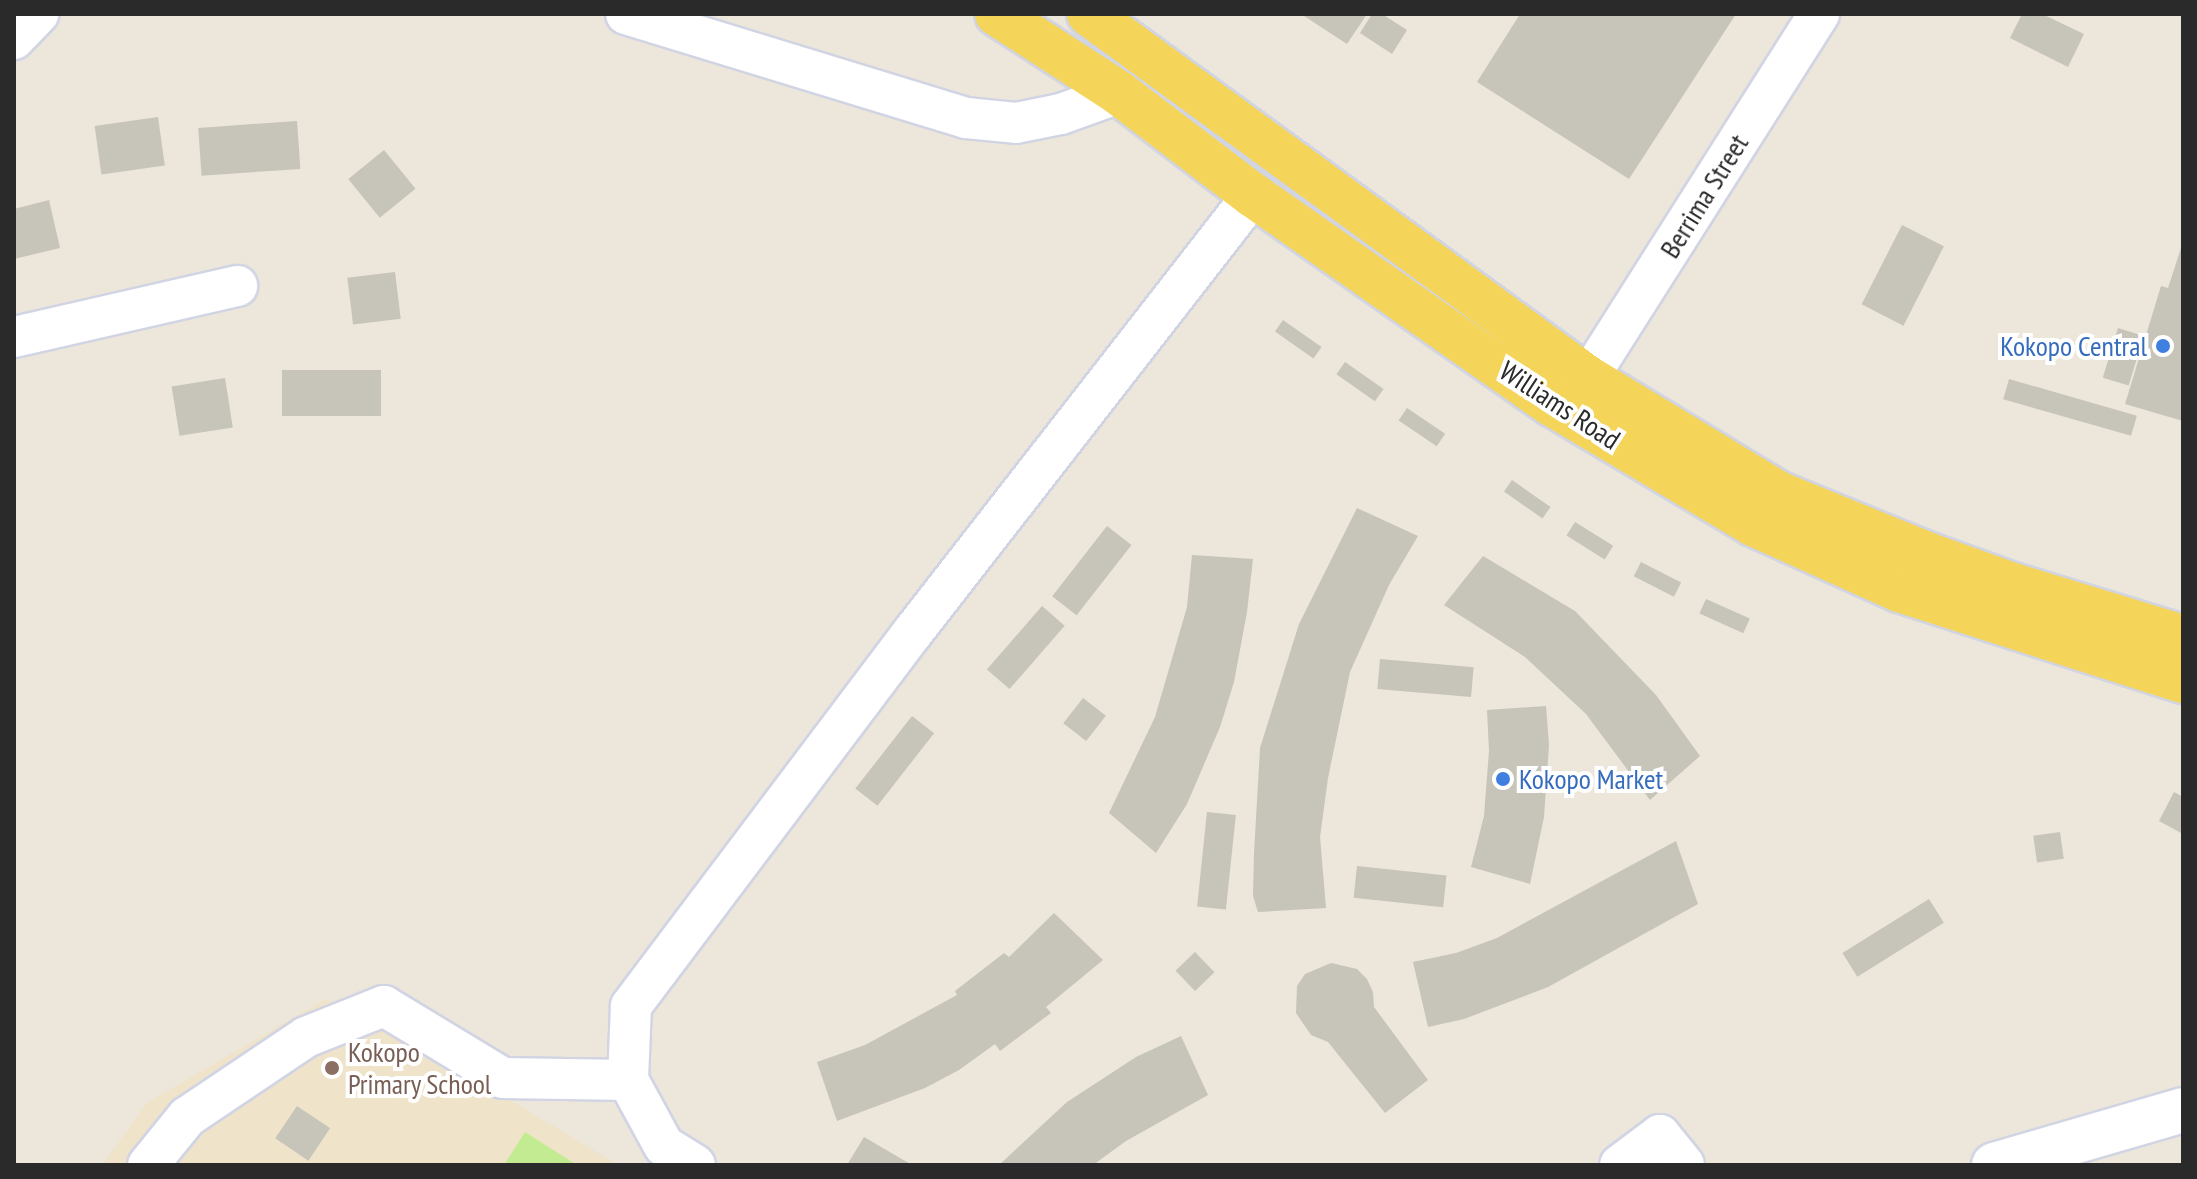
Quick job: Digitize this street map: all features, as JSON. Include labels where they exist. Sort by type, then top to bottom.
[{"type":"main road","name":"Williams Road","points":[[997,14],[1119,93],[1253,195],[1552,404],[1753,524],[1899,590],[2183,681]]},
{"type":"main road","name":"Williams Road","points":[[1089,14],[1588,378],[1778,493],[1924,553],[2013,585],[2183,637]]},
{"type":"street","points":[[14,39],[38,14]]},
{"type":"street","points":[[626,14],[966,118],[1016,123],[1061,114],[1119,93]]},
{"type":"street","name":"Berrima Street","points":[[1588,378],[1819,14]]},
{"type":"street","points":[[695,1165],[664,1146],[628,1080],[631,1006],[913,632],[1253,195]]},
{"type":"street","points":[[14,337],[237,286]]},
{"type":"street","points":[[148,1165],[187,1117],[200,1108],[306,1037],[384,1006],[503,1078],[628,1080]]},
{"type":"street","points":[[1995,1165],[2183,1110]]},
{"type":"street","points":[[1620,1165],[1660,1135],[1684,1165]]},
{"type":"shaded area","name":"Kokopo Primary School","points":[[325,999],[400,1033],[618,1165],[102,1165],[147,1103]]},
{"type":"green space","points":[[525,1132],[577,1165],[504,1165]]},
{"type":"building","points":[[1301,14],[1367,14],[1347,44]]},
{"type":"building","points":[[1372,14],[1382,14],[1407,30],[1392,54],[1360,33]]},
{"type":"building","points":[[1520,14],[1736,14],[1629,179],[1477,82]]},
{"type":"building","points":[[2022,14],[2042,14],[2084,34],[2068,67],[2010,38]]},
{"type":"building","points":[[158,117],[165,166],[101,174],[95,126]]},
{"type":"building","points":[[297,121],[300,169],[202,176],[198,128]]},
{"type":"building","points":[[384,150],[415,189],[380,218],[348,179]]},
{"type":"building","points":[[49,200],[60,248],[14,259],[14,209]]},
{"type":"building","points":[[1902,225],[1944,246],[1903,326],[1862,304]]},
{"type":"building","name":"Kokopo Central","points":[[2183,242],[2183,421],[2125,404],[2161,286],[2168,288]]},
{"type":"building","points":[[395,272],[401,319],[353,324],[347,278]]},
{"type":"building","points":[[1283,320],[1322,347],[1313,358],[1275,331]]},
{"type":"building","points":[[2118,328],[2144,336],[2129,386],[2103,378]]},
{"type":"building","points":[[1345,362],[1384,389],[1375,401],[1336,374]]},
{"type":"building","points":[[282,370],[381,370],[381,416],[282,416]]},
{"type":"building","points":[[225,378],[233,427],[179,436],[172,386]]},
{"type":"building","points":[[2009,379],[2137,416],[2131,436],[2003,399]]},
{"type":"building","points":[[1407,408],[1445,434],[1437,446],[1399,420]]},
{"type":"building","points":[[1512,480],[1551,507],[1542,518],[1504,491]]},
{"type":"building","points":[[1357,508],[1418,536],[1389,585],[1350,672],[1328,778],[1320,837],[1326,908],[1258,912],[1253,896],[1260,748],[1299,624]]},
{"type":"building","points":[[1575,522],[1613,546],[1605,559],[1567,536]]},
{"type":"building","points":[[1107,526],[1131,545],[1077,615],[1052,596]]},
{"type":"building","points":[[1192,555],[1253,559],[1247,612],[1234,682],[1220,727],[1187,804],[1156,853],[1109,813],[1155,717],[1187,607]]},
{"type":"building","points":[[1483,556],[1575,611],[1656,695],[1700,756],[1650,800],[1586,714],[1525,657],[1444,605]]},
{"type":"building","points":[[1641,562],[1681,582],[1674,597],[1634,576]]},
{"type":"building","points":[[1706,599],[1750,619],[1743,633],[1699,614]]},
{"type":"building","points":[[1042,606],[1065,626],[1010,689],[987,669]]},
{"type":"building","points":[[1380,659],[1474,667],[1471,697],[1377,689]]},
{"type":"building","points":[[1083,698],[1106,716],[1086,741],[1063,723]]},
{"type":"building","points":[[1546,706],[1549,745],[1544,817],[1530,884],[1471,867],[1484,816],[1489,751],[1487,710]]},
{"type":"building","points":[[912,716],[934,733],[877,806],[855,788]]},
{"type":"building","points":[[2174,792],[2183,797],[2183,834],[2159,821]]},
{"type":"building","points":[[1207,812],[1236,815],[1226,910],[1197,906]]},
{"type":"building","points":[[2060,832],[2064,859],[2037,862],[2033,836]]},
{"type":"building","points":[[1676,841],[1698,904],[1548,987],[1464,1019],[1428,1027],[1413,962],[1456,953],[1497,938]]},
{"type":"building","points":[[1357,866],[1447,875],[1443,907],[1354,898]]},
{"type":"building","points":[[1929,899],[1944,923],[1857,977],[1842,953]]},
{"type":"building","points":[[1054,913],[1103,960],[1046,1007],[1051,1013],[1000,1051],[995,1044],[959,1070],[925,1088],[837,1121],[817,1062],[865,1045],[957,995],[955,991],[1004,953],[1009,957]]},
{"type":"building","points":[[1195,952],[1214,972],[1195,991],[1176,971]]},
{"type":"building","points":[[1331,963],[1357,969],[1367,979],[1373,992],[1374,1007],[1428,1080],[1385,1113],[1328,1042],[1311,1035],[1296,1013],[1297,986],[1305,974]]},
{"type":"building","points":[[1181,1036],[1208,1095],[1126,1141],[1093,1165],[999,1165],[1067,1102],[1136,1057]]},
{"type":"building","points":[[297,1106],[330,1128],[308,1161],[275,1138]]},
{"type":"building","points":[[864,1137],[912,1165],[847,1165]]},
{"type":"place","name":"Kokopo Central","points":[[2163,346]]},
{"type":"place","name":"Kokopo Market","points":[[1503,779]]},
{"type":"place","name":"Kokopo Primary School","points":[[332,1068]]}]
